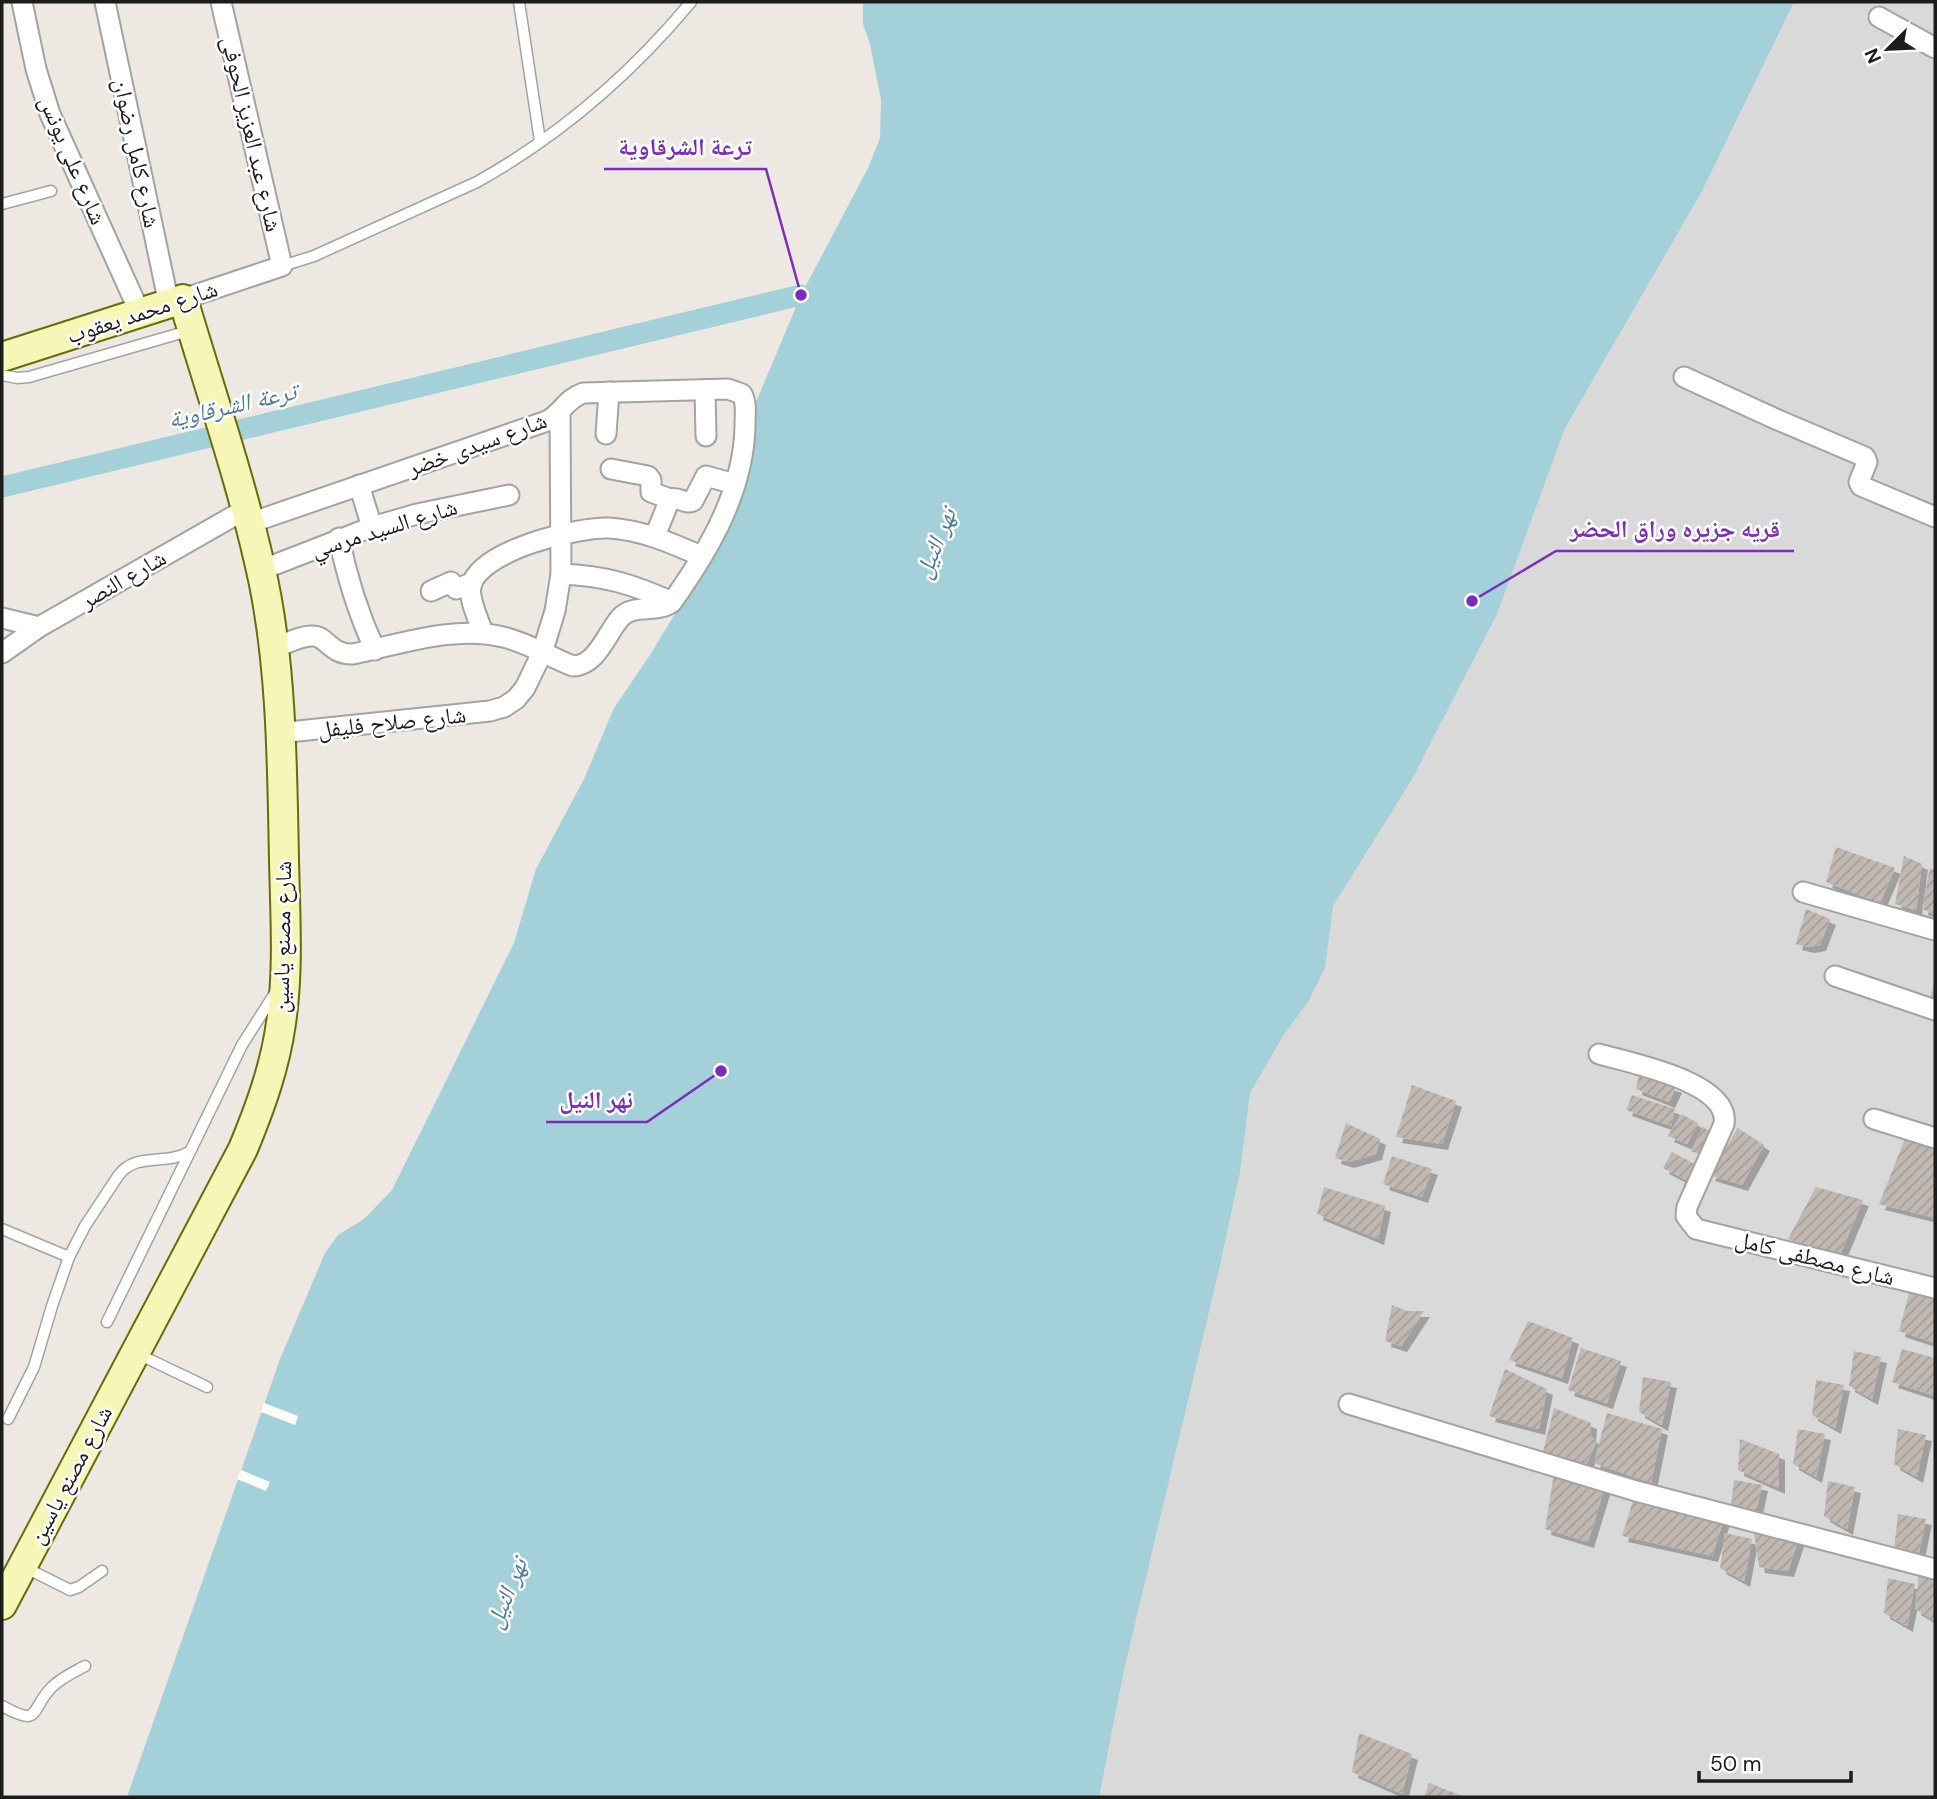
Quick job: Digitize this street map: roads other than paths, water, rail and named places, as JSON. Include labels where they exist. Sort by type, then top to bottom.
[{"type":"main road","name":"شارع محمد يعقوب","points":[[2,357],[176,301]]},
{"type":"main road","name":"شارع مصنع ياسين","points":[[2,1605],[243,1149],[260,1109],[273,1066],[281,1022],[285,978],[283,794],[274,648],[261,570],[248,516],[192,330],[176,301]]},
{"type":"street","name":"شارع على يونس","points":[[22,2],[36,69],[51,114],[140,313]]},
{"type":"street","name":"شارع كامل رضوان","points":[[105,2],[176,301]]},
{"type":"street","name":"شارع عبد العزيز الحوفى","points":[[221,2],[282,266]]},
{"type":"street","points":[[1879,17],[1935,48]]},
{"type":"street","name":"شارع محمد يعقوب","points":[[176,301],[282,266]]},
{"type":"street","points":[[1684,377],[1865,457],[1867,462],[1858,483],[1861,486],[1935,517]]},
{"type":"street","name":"شارع سيدى خضر","points":[[248,516],[359,485],[547,421],[560,413],[572,397],[583,393],[728,389],[742,394],[745,400],[745,434],[735,484]]},
{"type":"street","points":[[705,390],[706,436]]},
{"type":"street","points":[[606,434],[609,392]]},
{"type":"street","points":[[542,653],[555,611],[561,574],[560,413]]},
{"type":"street","points":[[274,648],[313,636],[321,638],[334,651],[344,654],[455,634],[483,633],[507,637],[573,666],[587,663],[627,613],[638,609],[661,608],[672,602],[689,579],[718,529],[735,484],[706,476],[693,501],[688,502],[651,492],[651,480],[648,476],[611,469]]},
{"type":"street","points":[[359,485],[372,527]]},
{"type":"street","name":"شارع السيد مرسي","points":[[261,570],[372,527],[417,514],[509,495]]},
{"type":"street","points":[[655,536],[670,499]]},
{"type":"street","name":"شارع النصر","points":[[2,653],[39,627],[248,516]]},
{"type":"street","points":[[431,590],[452,582],[456,590],[472,583],[488,564],[497,558],[561,533],[609,528],[655,536],[701,556]]},
{"type":"street","points":[[339,538],[346,578],[375,650]]},
{"type":"street","points":[[561,574],[597,576],[636,586],[672,602]]},
{"type":"street","points":[[472,583],[471,593],[483,633]]},
{"type":"street","points":[[2,618],[39,627]]},
{"type":"street","name":"شارع صلاح فليفل","points":[[279,733],[490,711],[504,707],[526,688],[542,653]]},
{"type":"street","points":[[1804,892],[1935,930]]},
{"type":"street","points":[[1835,976],[1935,1010]]},
{"type":"street","name":"شارع مصطفى كامل","points":[[1600,1054],[1671,1074],[1714,1097],[1721,1104],[1726,1115],[1724,1124],[1687,1207],[1686,1216],[1696,1229],[1935,1288]]},
{"type":"street","points":[[1874,1119],[1934,1133]]},
{"type":"street","points":[[1349,1404],[1636,1491],[1935,1569]]},
{"type":"lane","points":[[519,2],[540,141]]},
{"type":"lane","points":[[282,266],[314,256],[477,183],[582,111],[638,62],[691,2]]},
{"type":"lane","points":[[2,204],[51,191]]},
{"type":"lane","points":[[2,375],[29,377],[192,330]]},
{"type":"lane","points":[[107,1322],[242,1045],[285,978]]},
{"type":"lane","points":[[8,1419],[34,1367],[51,1306],[69,1257],[85,1226],[123,1169],[139,1160],[172,1160],[190,1152]]},
{"type":"lane","points":[[2,1228],[69,1257]]},
{"type":"lane","points":[[135,1352],[207,1387]]},
{"type":"lane","points":[[22,1566],[66,1590],[79,1587],[102,1572]]},
{"type":"lane","points":[[2,1706],[20,1716],[31,1716],[51,1688],[85,1666]]},
{"type":"water","points":[[863,2],[1794,2],[1701,193],[1565,428],[1497,614],[1411,781],[1333,906],[1325,968],[1308,1002],[1283,1036],[1250,1093],[1240,1172],[1124,1670],[1099,1797],[127,1797],[280,1359],[325,1253],[338,1235],[364,1219],[392,1190],[514,943],[536,869],[584,779],[614,708],[650,655],[720,539],[748,478],[753,409],[801,295],[868,168],[880,138],[881,100],[870,44],[863,24]]},
{"type":"waterway","name":"ترعة الشرقاوية","points":[[2,487],[801,295]]},
{"type":"place","name":"ترعة الشرقاوية","points":[[801,295]]},
{"type":"place","name":"قريه جزيره وراق الحضر","points":[[1472,601]]},
{"type":"place","name":"نهر النيل","points":[[721,1071]]}]
